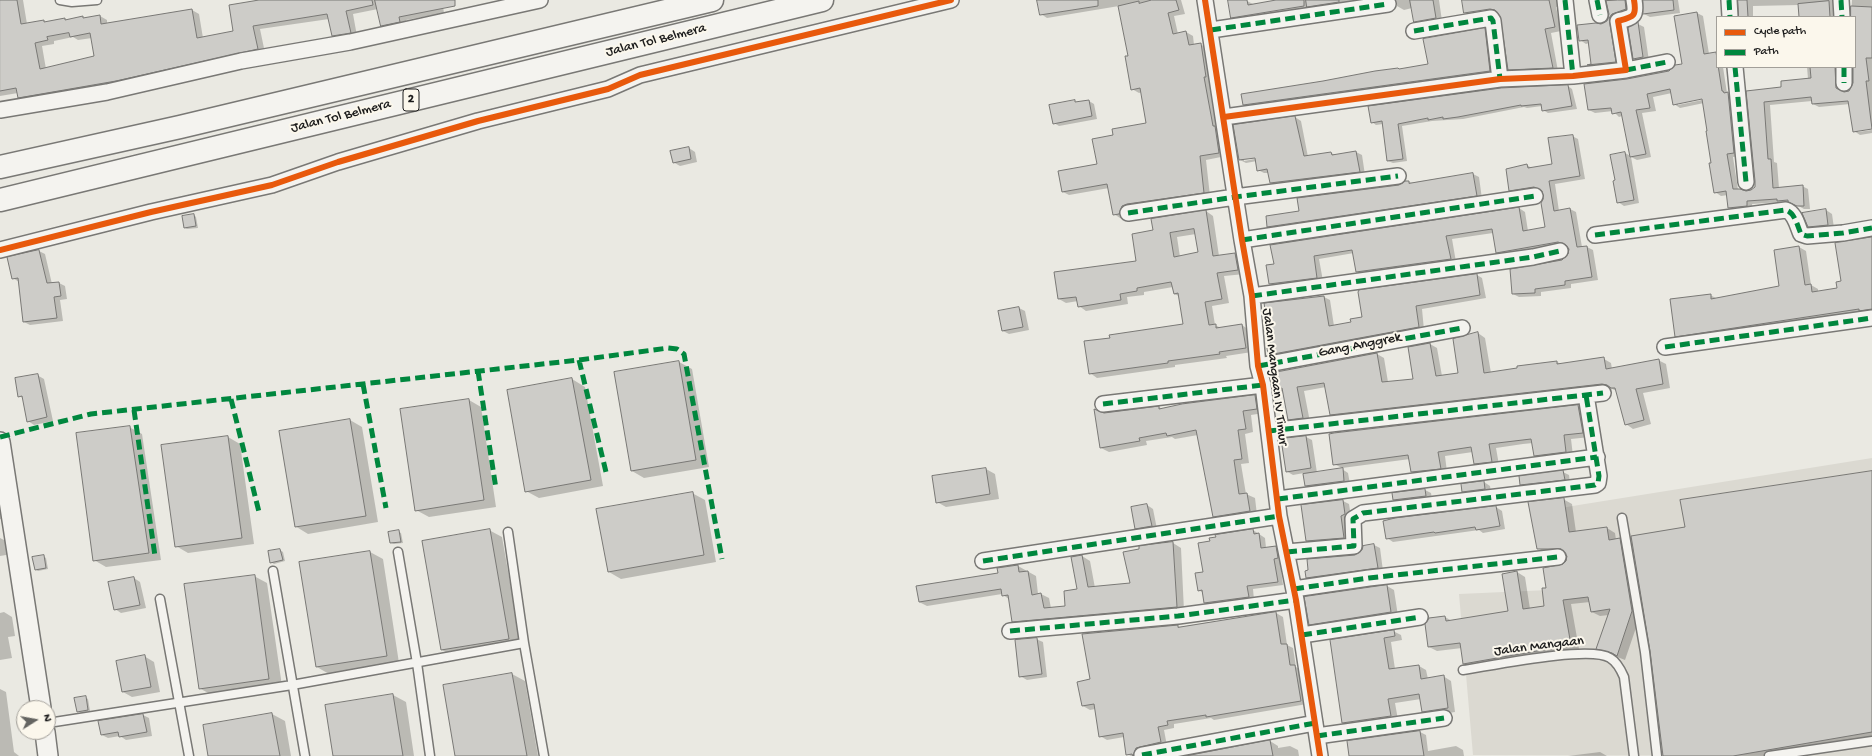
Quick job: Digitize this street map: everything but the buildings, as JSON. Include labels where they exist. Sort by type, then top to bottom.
[{"type":"highway","name":"Jalan Tol Belmera","points":[[0,167],[195,123],[712,0]]},
{"type":"highway","name":"Jalan Tol Belmera","points":[[0,200],[822,0]]},
{"type":"street","points":[[0,110],[106,92],[241,61],[350,42],[540,0]]},
{"type":"street","points":[[0,250],[152,212],[272,185],[338,162],[478,122],[608,89],[640,75],[950,0]]},
{"type":"street","name":"Jalan Mangaan IV Timur","points":[[1205,0],[1211,30],[1235,197],[1252,296],[1258,366],[1263,385],[1279,516],[1295,594],[1320,756]]},
{"type":"street","points":[[1565,0],[1573,76]]},
{"type":"street","points":[[1598,0],[1600,15]]},
{"type":"street","points":[[1626,70],[1618,21],[1630,18],[1634,14],[1636,11],[1634,0]]},
{"type":"street","points":[[1729,0],[1730,16]]},
{"type":"street","points":[[1842,0],[1842,16]]},
{"type":"street","points":[[1211,30],[1388,4]]},
{"type":"street","points":[[1414,31],[1491,18],[1493,22],[1500,79]]},
{"type":"street","points":[[1224,117],[1500,79],[1573,76],[1626,70],[1667,62]]},
{"type":"street","points":[[1735,68],[1746,182]]},
{"type":"street","points":[[1844,68],[1844,83]]},
{"type":"street","points":[[1128,213],[1235,197],[1398,176]]},
{"type":"street","points":[[1242,240],[1535,196]]},
{"type":"street","points":[[1595,235],[1786,210],[1790,211],[1794,216],[1801,234],[1807,236],[1843,233],[1872,228]]},
{"type":"street","points":[[1252,296],[1533,257],[1560,251]]},
{"type":"street","points":[[1665,347],[1872,318]]},
{"type":"street","name":"Gang Anggrek","points":[[1258,366],[1462,328]]},
{"type":"street","points":[[1102,404],[1263,385]]},
{"type":"street","points":[[1269,431],[1604,393]]},
{"type":"street","points":[[1287,552],[1354,546],[1353,519],[1362,513],[1595,485],[1598,483],[1599,476],[1586,395]]},
{"type":"street","points":[[0,442],[6,518],[40,700]]},
{"type":"street","points":[[1278,499],[1597,457]]},
{"type":"street","points":[[983,561],[1279,516]]},
{"type":"street","points":[[1010,631],[1178,616],[1295,594],[1369,578],[1558,557]]},
{"type":"street","points":[[1302,635],[1420,617]]},
{"type":"street","points":[[1142,755],[1316,730],[1444,718]]},
{"type":"street","points":[[46,740],[48,756]]},
{"type":"lane","points":[[60,0],[72,2],[97,0]]},
{"type":"lane","points":[[1622,518],[1645,652],[1657,756]]},
{"type":"lane","points":[[508,532],[524,643],[544,756]]},
{"type":"lane","points":[[398,552],[417,663],[430,756]]},
{"type":"lane","points":[[273,571],[304,756]]},
{"type":"lane","points":[[160,599],[189,756]]},
{"type":"lane","points":[[56,722],[292,685],[524,643]]},
{"type":"lane","name":"Jalan Mangaan","points":[[1463,670],[1575,653],[1594,654],[1609,657],[1620,668],[1624,677],[1634,756]]},
{"type":"lane","points":[[1769,756],[1872,741]]},
{"type":"shaded area","points":[[1872,458],[1872,756],[1473,755],[1459,594],[1571,589],[1560,508]]},
{"type":"marked path","points":[[1565,0],[1573,76]]},
{"type":"marked path","points":[[1597,0],[1600,15]]},
{"type":"marked path","points":[[1729,0],[1730,16]]},
{"type":"marked path","points":[[1841,0],[1842,16]]},
{"type":"marked path","points":[[1211,30],[1388,4]]},
{"type":"marked path","points":[[1414,31],[1491,18],[1493,21],[1500,79]]},
{"type":"marked path","points":[[1626,70],[1667,62]]},
{"type":"marked path","points":[[1735,68],[1746,182]]},
{"type":"marked path","points":[[1844,68],[1844,83]]},
{"type":"marked path","points":[[1128,213],[1235,197],[1398,176]]},
{"type":"marked path","points":[[1242,240],[1535,196]]},
{"type":"marked path","points":[[1595,235],[1786,210],[1794,217],[1801,234],[1807,236],[1843,233],[1872,228]]},
{"type":"marked path","points":[[1252,296],[1533,257],[1560,251]]},
{"type":"marked path","points":[[1665,347],[1872,318]]},
{"type":"marked path","points":[[1258,366],[1462,328]]},
{"type":"marked path","points":[[0,437],[91,414],[579,360],[668,348],[677,349],[684,354],[722,559]]},
{"type":"marked path","points":[[579,360],[606,472]]},
{"type":"marked path","points":[[478,371],[496,489]]},
{"type":"marked path","points":[[363,384],[386,508]]},
{"type":"marked path","points":[[1103,404],[1263,385]]},
{"type":"marked path","points":[[1269,431],[1603,393]]},
{"type":"marked path","points":[[1287,552],[1354,546],[1353,519],[1363,513],[1595,485],[1598,483],[1599,476],[1586,395]]},
{"type":"marked path","points":[[231,399],[259,512]]},
{"type":"marked path","points":[[134,410],[155,556]]},
{"type":"marked path","points":[[1278,499],[1597,457]]},
{"type":"marked path","points":[[983,561],[1279,516]]},
{"type":"marked path","points":[[1294,589],[1369,578],[1558,557]]},
{"type":"marked path","points":[[1010,631],[1178,616],[1296,600]]},
{"type":"marked path","points":[[1302,635],[1420,617]]},
{"type":"marked path","points":[[1317,736],[1444,718]]},
{"type":"marked path","points":[[1142,755],[1315,723]]},
{"type":"cycle path","points":[[0,250],[151,212],[272,185],[338,162],[478,121],[608,89],[640,75],[951,0]]},
{"type":"cycle path","points":[[1205,0],[1252,296],[1258,366],[1263,385],[1279,516],[1296,600],[1320,756]]},
{"type":"cycle path","points":[[1224,117],[1500,79],[1573,76],[1626,70],[1618,21],[1633,15],[1635,10],[1634,0]]}]
